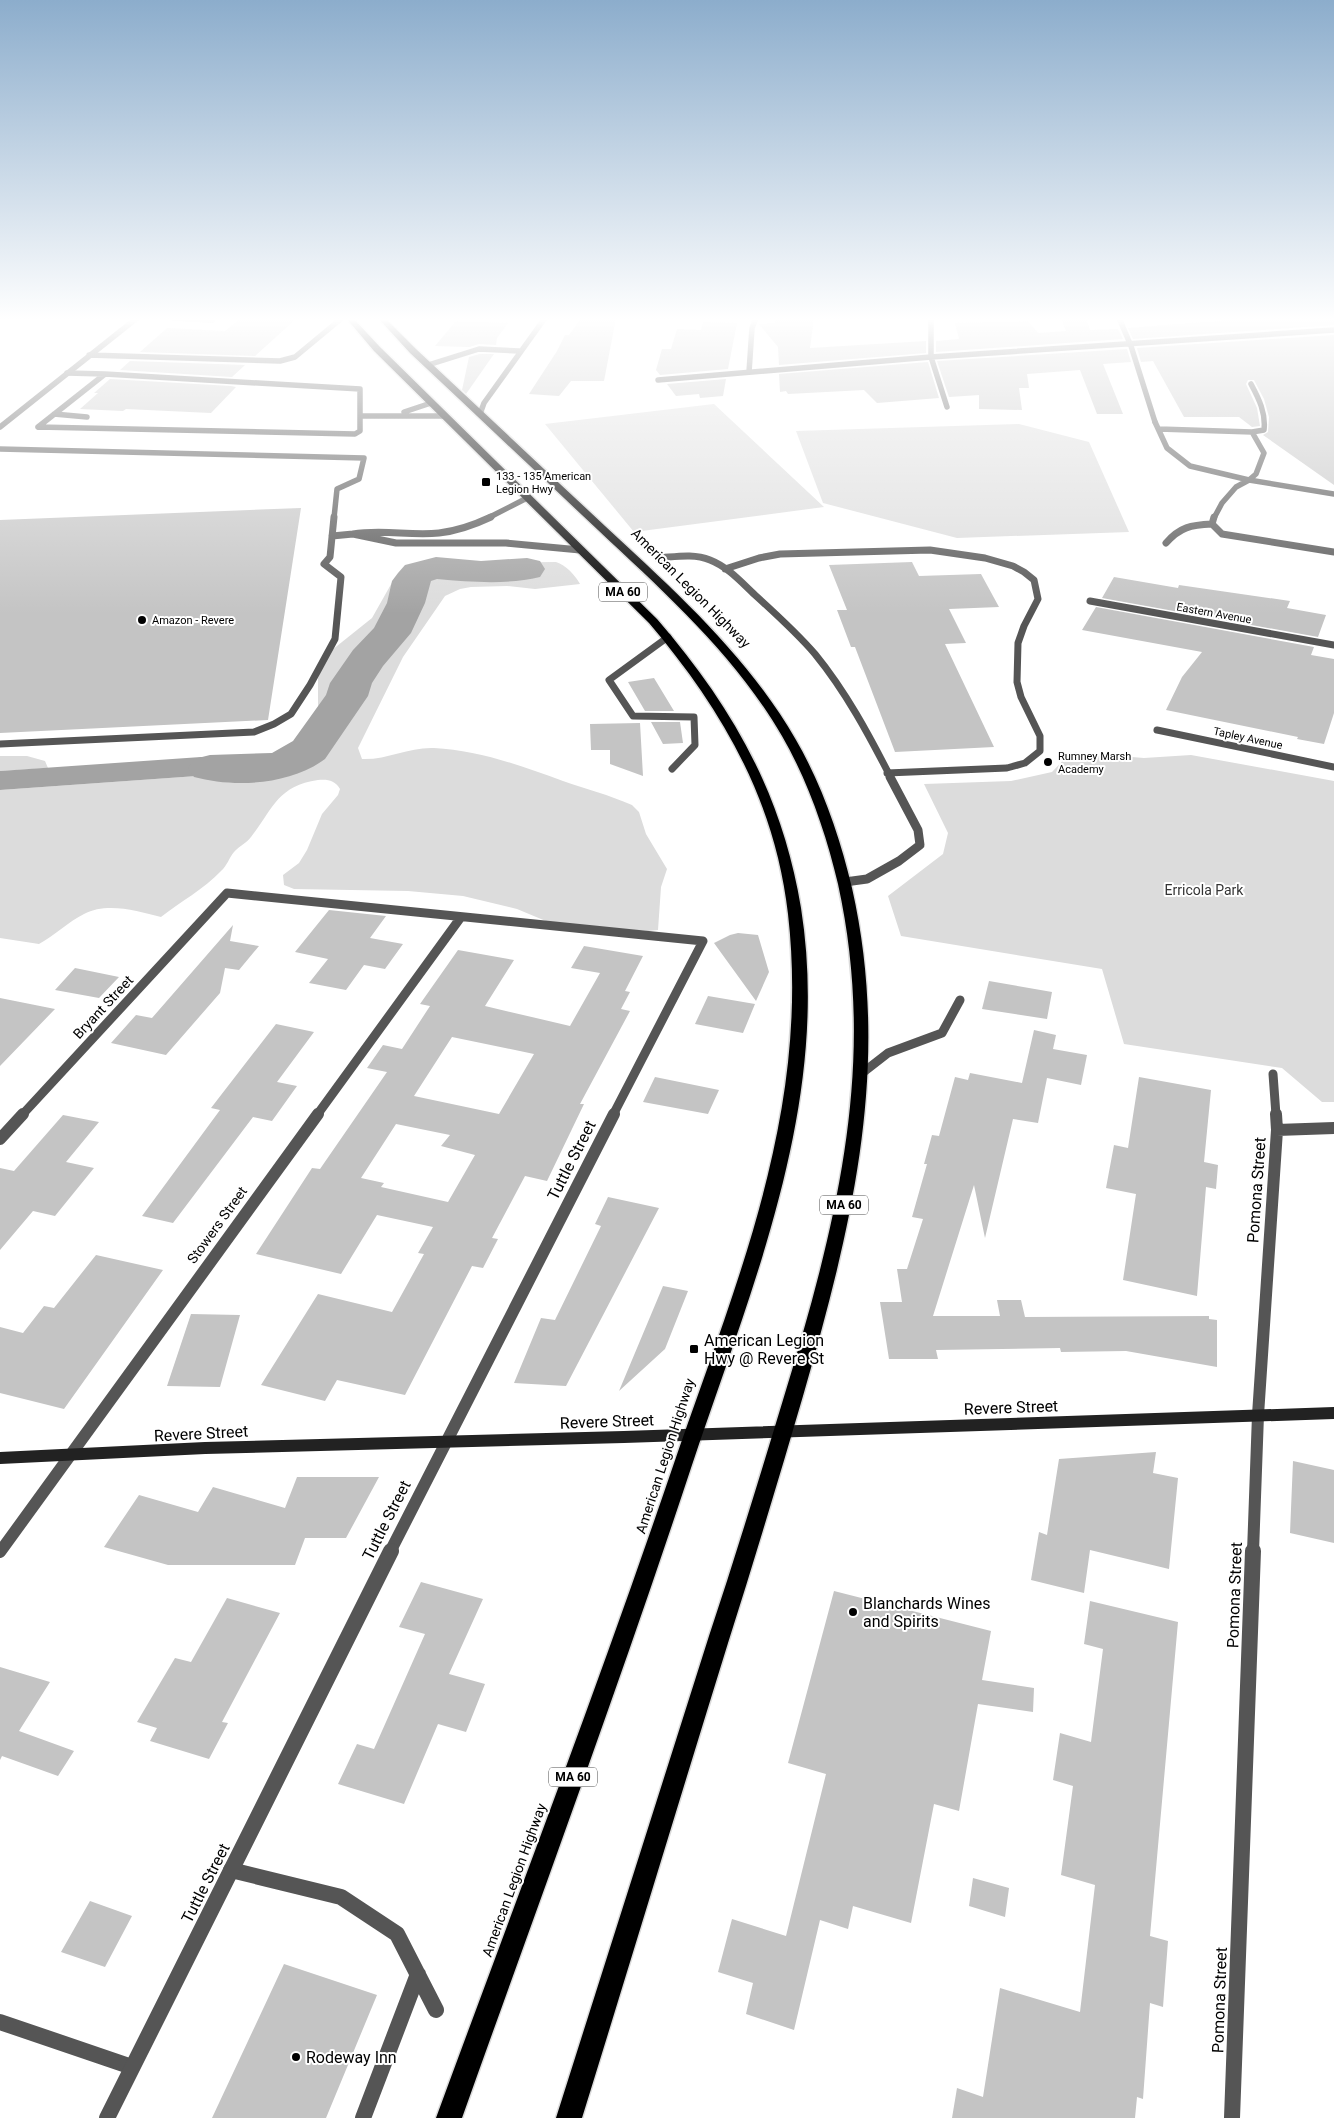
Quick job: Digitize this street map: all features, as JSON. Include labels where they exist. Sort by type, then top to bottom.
[{"type":"highway","name":"American Legion Highway","points":[[445,417],[668,637],[697,672],[723,710],[745,750],[765,796],[781,844],[793,898],[800,974],[798,1058],[794,1094],[778,1172],[750,1271],[642,1586],[449,2118]]},
{"type":"highway","name":"American Legion Highway","points":[[483,417],[688,610],[749,677],[783,729],[807,774],[829,830],[845,882],[859,971],[861,1074],[854,1150],[827,1280],[784,1431],[569,2118]]},
{"type":"main road","name":"Revere Street","points":[[0,1458],[205,1448],[693,1435],[1258,1414],[1334,1413]]},
{"type":"street","points":[[0,428],[14,417]]},
{"type":"street","points":[[51,417],[38,427],[355,434],[360,431],[360,417]]},
{"type":"street","points":[[1153,417],[1167,448],[1190,466],[1249,480],[1334,494]]},
{"type":"street","points":[[1159,429],[1252,432],[1264,430],[1263,417]]},
{"type":"street","points":[[1212,524],[1215,513],[1236,487],[1256,474],[1264,453],[1252,432]]},
{"type":"street","points":[[0,449],[364,458],[358,479],[337,489],[330,557],[324,564],[341,577],[335,640],[310,685],[291,714],[274,724],[254,732],[0,744]]},
{"type":"street","points":[[332,536],[378,530],[421,533],[454,530],[488,520],[527,498]]},
{"type":"street","points":[[1166,543],[1177,529],[1190,525],[1212,524],[1222,534],[1334,552]]},
{"type":"street","points":[[353,534],[396,543],[506,543],[580,550]]},
{"type":"street","points":[[725,569],[758,558],[780,554],[930,550],[955,552],[1002,563],[1022,571],[1034,580],[1038,599],[1024,626],[1018,643],[1017,682],[1021,697],[1040,736],[1040,751],[1025,763],[1007,768],[887,773]]},
{"type":"street","points":[[657,558],[698,557],[717,563],[784,621],[817,657],[843,695],[918,830],[920,845],[899,861],[867,879],[845,882]]},
{"type":"street","name":"Eastern Avenue","points":[[1090,601],[1334,645]]},
{"type":"street","points":[[668,637],[609,680],[633,716],[694,717],[695,745],[672,769]]},
{"type":"street","name":"Tapley Avenue","points":[[1157,730],[1334,767]]},
{"type":"street","name":"Bryant Street","points":[[0,1139],[227,893],[461,917]]},
{"type":"street","name":"Tuttle Street","points":[[107,2118],[446,1442],[703,941],[461,917]]},
{"type":"street","name":"Stowers Street","points":[[0,1552],[461,917]]},
{"type":"street","points":[[861,1074],[888,1053],[942,1033],[960,1000]]},
{"type":"street","name":"Pomona Street","points":[[1232,2118],[1258,1414],[1277,1130],[1273,1074]]},
{"type":"street","points":[[1277,1130],[1334,1128]]},
{"type":"street","points":[[231,1870],[341,1897],[397,1934],[436,2010]]},
{"type":"street","points":[[363,2118],[418,1974]]},
{"type":"street","points":[[0,2022],[132,2067]]},
{"type":"green space","points":[[606,417],[728,417],[824,507],[634,532],[545,424]]},
{"type":"green space","points":[[1019,424],[1089,442],[1129,532],[957,538],[823,503],[796,431]]},
{"type":"green space","points":[[556,562],[570,571],[580,584],[535,589],[507,586],[471,587],[460,589],[445,596],[403,657],[358,748],[362,759],[380,758],[425,748],[450,749],[483,755],[516,764],[632,805],[639,812],[646,834],[667,869],[661,887],[658,930],[648,931],[553,924],[517,909],[463,896],[408,891],[294,889],[284,885],[283,875],[299,863],[307,850],[322,814],[338,795],[340,789],[336,784],[328,780],[321,780],[304,783],[285,793],[277,800],[249,839],[234,852],[223,869],[207,884],[161,917],[122,909],[93,910],[78,917],[39,944],[0,938],[0,790],[211,775],[229,777],[255,774],[272,775],[288,765],[282,754],[299,746],[316,726],[318,718],[318,678],[327,654],[372,618],[394,579],[403,570],[416,564],[428,563]]},
{"type":"green space","name":"Erricola Park","points":[[1071,752],[1144,758],[1191,755],[1334,781],[1334,1102],[1322,1102],[1282,1068],[1124,1044],[1102,969],[901,936],[888,896],[943,854],[948,833],[924,784],[1011,781],[1052,772]]},
{"type":"green space","points":[[0,756],[27,756],[45,761],[48,768],[0,771]]},
{"type":"shaded area","points":[[282,754],[288,765],[287,769],[271,775],[255,774],[229,777],[211,775],[0,790],[0,771],[201,757],[251,757]]},
{"type":"building","points":[[1184,417],[1258,417],[1260,426],[1252,427],[1239,417]]},
{"type":"building","points":[[1269,417],[1334,417],[1334,485],[1263,435],[1268,432]]},
{"type":"building","name":"Amazon - Revere","points":[[301,508],[268,720],[0,733],[0,520]]},
{"type":"building","points":[[912,562],[919,576],[981,574],[999,607],[949,609],[966,643],[945,644],[994,747],[895,752],[855,647],[851,647],[837,610],[847,610],[829,565]]},
{"type":"building","points":[[1114,577],[1178,588],[1179,585],[1290,601],[1287,608],[1326,615],[1318,637],[1102,598]]},
{"type":"building","points":[[1096,607],[1314,647],[1311,655],[1334,659],[1334,713],[1324,744],[1166,710],[1182,677],[1202,652],[1082,630]]},
{"type":"building","points":[[654,678],[674,711],[645,711],[628,682]]},
{"type":"building","points":[[651,722],[680,722],[683,743],[663,744]]},
{"type":"building","points":[[640,723],[643,776],[610,764],[610,750],[591,750],[590,724]]},
{"type":"building","points":[[329,910],[386,916],[370,938],[403,944],[385,969],[364,965],[346,990],[309,983],[328,959],[295,952]]},
{"type":"building","points":[[233,925],[230,941],[259,946],[239,970],[225,968],[220,993],[166,1055],[111,1043],[136,1015],[152,1018]]},
{"type":"building","points":[[738,933],[758,935],[769,972],[756,1001],[714,943]]},
{"type":"building","points":[[584,946],[643,956],[625,991],[630,992],[621,1009],[630,1011],[580,1104],[584,1104],[547,1181],[525,1176],[492,1238],[498,1239],[483,1268],[472,1266],[405,1395],[337,1380],[325,1401],[261,1385],[318,1294],[392,1312],[424,1254],[418,1253],[433,1227],[377,1215],[341,1274],[256,1254],[312,1168],[320,1169],[387,1072],[367,1068],[383,1045],[402,1049],[430,1006],[420,1004],[458,950],[514,960],[485,1006],[570,1026],[600,973],[571,968]],"holes":[[[452,1037],[534,1054],[499,1114],[414,1096]],[[396,1124],[450,1135],[441,1146],[475,1155],[448,1202],[381,1187],[384,1183],[361,1178]]]},
{"type":"building","points":[[75,968],[119,977],[99,998],[55,990]]},
{"type":"building","points":[[989,981],[1052,992],[1047,1019],[982,1009]]},
{"type":"building","points":[[708,996],[755,1004],[743,1033],[695,1024]]},
{"type":"building","points":[[0,998],[55,1009],[0,1066]]},
{"type":"building","points":[[276,1024],[314,1032],[277,1082],[297,1086],[272,1121],[253,1117],[173,1223],[142,1216],[220,1110],[211,1108]]},
{"type":"building","points":[[1034,1030],[1056,1035],[1053,1049],[1087,1055],[1081,1085],[1047,1078],[1038,1123],[1013,1119],[985,1238],[974,1185],[933,1316],[1000,1316],[997,1300],[1021,1300],[1025,1317],[1209,1316],[1209,1319],[1217,1320],[1217,1367],[1126,1351],[1061,1352],[1060,1348],[936,1350],[938,1359],[889,1359],[880,1302],[902,1302],[897,1269],[907,1269],[923,1219],[912,1217],[927,1164],[924,1164],[932,1135],[939,1136],[955,1077],[968,1080],[970,1073],[1022,1083]]},
{"type":"building","points":[[655,1077],[719,1090],[708,1114],[643,1102]]},
{"type":"building","points":[[1139,1077],[1211,1090],[1204,1162],[1218,1165],[1216,1189],[1206,1187],[1197,1296],[1123,1280],[1136,1194],[1106,1188],[1114,1145],[1128,1148]]},
{"type":"building","points":[[63,1115],[99,1122],[66,1162],[94,1168],[55,1216],[33,1211],[0,1250],[0,1168],[14,1171]]},
{"type":"building","points":[[608,1197],[659,1208],[566,1386],[514,1383],[541,1318],[555,1320],[601,1226],[595,1224]]},
{"type":"building","points":[[96,1255],[163,1270],[64,1409],[0,1393],[0,1327],[23,1333],[44,1306],[54,1308]]},
{"type":"building","points":[[663,1286],[688,1291],[665,1349],[619,1391]]},
{"type":"building","points":[[191,1314],[240,1315],[220,1387],[167,1386]]},
{"type":"building","points":[[1156,1452],[1153,1473],[1178,1478],[1169,1569],[1090,1550],[1084,1593],[1031,1580],[1039,1532],[1047,1535],[1059,1459]]},
{"type":"building","points":[[1293,1461],[1334,1470],[1334,1543],[1290,1533]]},
{"type":"building","points":[[297,1477],[379,1477],[346,1538],[305,1538],[295,1565],[168,1565],[104,1547],[139,1495],[198,1512],[213,1487],[285,1508]]},
{"type":"building","points":[[421,1582],[483,1599],[449,1674],[485,1684],[466,1732],[438,1724],[404,1804],[338,1784],[357,1744],[374,1749],[425,1634],[399,1627]]},
{"type":"building","points":[[834,1591],[991,1631],[982,1680],[1034,1688],[1033,1712],[978,1704],[959,1811],[934,1804],[911,1923],[853,1906],[848,1929],[820,1920],[794,2030],[746,2014],[753,1983],[718,1972],[732,1919],[786,1936],[826,1774],[788,1763]]},
{"type":"building","points":[[227,1598],[280,1613],[222,1722],[228,1723],[209,1759],[150,1741],[157,1728],[137,1722],[175,1658],[191,1662]]},
{"type":"building","points":[[1090,1601],[1178,1622],[1150,1936],[1168,1941],[1163,2007],[1150,2003],[1143,2099],[1137,2097],[1135,2118],[952,2118],[957,2088],[983,2097],[1000,1988],[1080,2012],[1095,1885],[1061,1875],[1073,1786],[1053,1780],[1060,1733],[1091,1742],[1103,1649],[1084,1644]]},
{"type":"building","points":[[0,1667],[50,1682],[19,1731],[74,1751],[58,1776],[2,1756],[0,1760]]},
{"type":"building","points":[[973,1878],[1009,1888],[1005,1917],[969,1906]]},
{"type":"building","points":[[90,1901],[132,1916],[105,1967],[61,1952]]},
{"type":"building","name":"Rodeway Inn","points":[[284,1964],[377,1995],[326,2118],[212,2118]]},
{"type":"waterway","points":[[210,768],[262,768],[275,766],[287,763],[309,750],[347,696],[351,683],[367,659],[391,633],[406,603],[411,581],[418,573],[436,568],[481,572],[527,569]]},
{"type":"place","name":"133 - 135 American Legion Hwy","points":[[486,482]]},
{"type":"place","name":"Amazon - Revere","points":[[142,620]]},
{"type":"place","name":"Rumney Marsh Academy","points":[[1048,762]]},
{"type":"place","name":"American Legion Hwy @ Revere St","points":[[694,1349]]},
{"type":"place","name":"Blanchards Wines and Spirits","points":[[853,1612]]},
{"type":"place","name":"Rodeway Inn","points":[[296,2057]]}]
